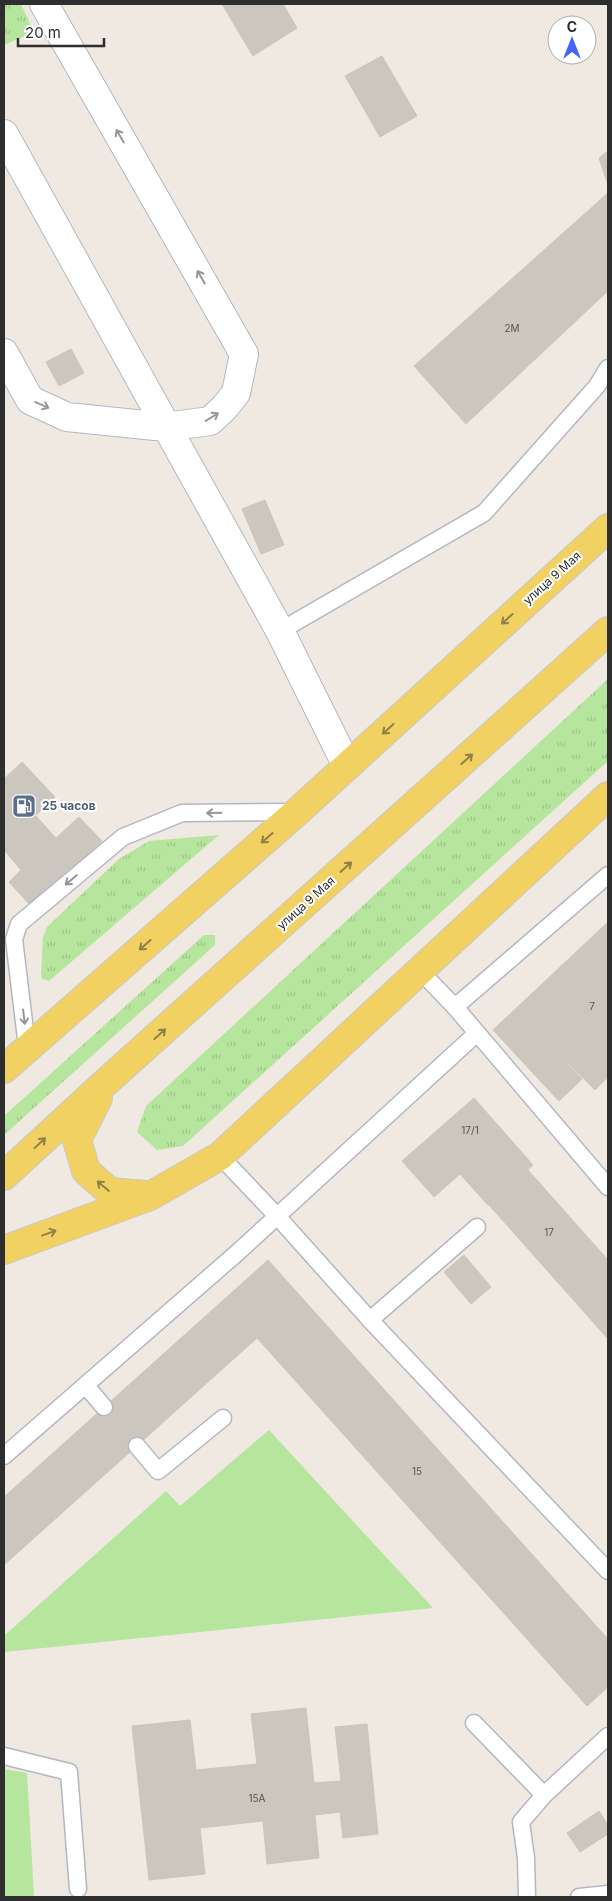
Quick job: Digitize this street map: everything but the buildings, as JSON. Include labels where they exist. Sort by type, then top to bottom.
[{"type":"main road","name":"улица 9 Мая","points":[[4,1069],[297,812],[608,528]]},
{"type":"main road","name":"улица 9 Мая","points":[[4,1176],[608,631]]},
{"type":"main road","points":[[4,1250],[150,1196],[220,1156],[608,796]]},
{"type":"main road","points":[[105,1083],[77,1140],[86,1172],[110,1192],[150,1196]]},
{"type":"street","points":[[4,353],[30,400],[67,417],[165,427],[210,421],[236,393],[244,354],[44,4]]},
{"type":"street","points":[[4,134],[280,631],[347,766]]},
{"type":"lane","points":[[280,631],[484,513],[597,386],[608,368]]},
{"type":"lane","points":[[27,1047],[14,939],[19,924],[123,837],[182,813],[297,812]]},
{"type":"lane","points":[[455,1007],[608,875]]},
{"type":"lane","points":[[420,971],[455,1007],[606,1181]]},
{"type":"lane","points":[[4,1456],[86,1386],[277,1216],[477,1033]]},
{"type":"lane","points":[[220,1156],[277,1216],[370,1320],[608,1571]]},
{"type":"lane","points":[[370,1320],[477,1228]]},
{"type":"lane","points":[[86,1386],[104,1407]]},
{"type":"lane","points":[[137,1446],[158,1471],[223,1418]]},
{"type":"lane","points":[[474,1723],[544,1794]]},
{"type":"lane","points":[[527,1897],[526,1858],[521,1822],[544,1794],[608,1736]]},
{"type":"lane","points":[[4,1756],[69,1772],[78,1889]]},
{"type":"lane","points":[[579,1897],[608,1894]]},
{"type":"green space","points":[[4,4],[21,4],[34,32],[4,45]]},
{"type":"green space","points":[[608,679],[608,761],[183,1146],[157,1150],[137,1132],[146,1106]]},
{"type":"green space","points":[[219,835],[49,981],[42,979],[43,937],[47,927],[119,859],[149,841]]},
{"type":"green space","points":[[204,935],[215,935],[215,945],[4,1135],[4,1116]]},
{"type":"green space","points":[[269,1430],[433,1608],[4,1652],[4,1636],[166,1491],[180,1506]]},
{"type":"green space","points":[[4,1769],[27,1773],[34,1897],[4,1897]]},
{"type":"place","name":"25 часов","points":[[24,806]]}]
